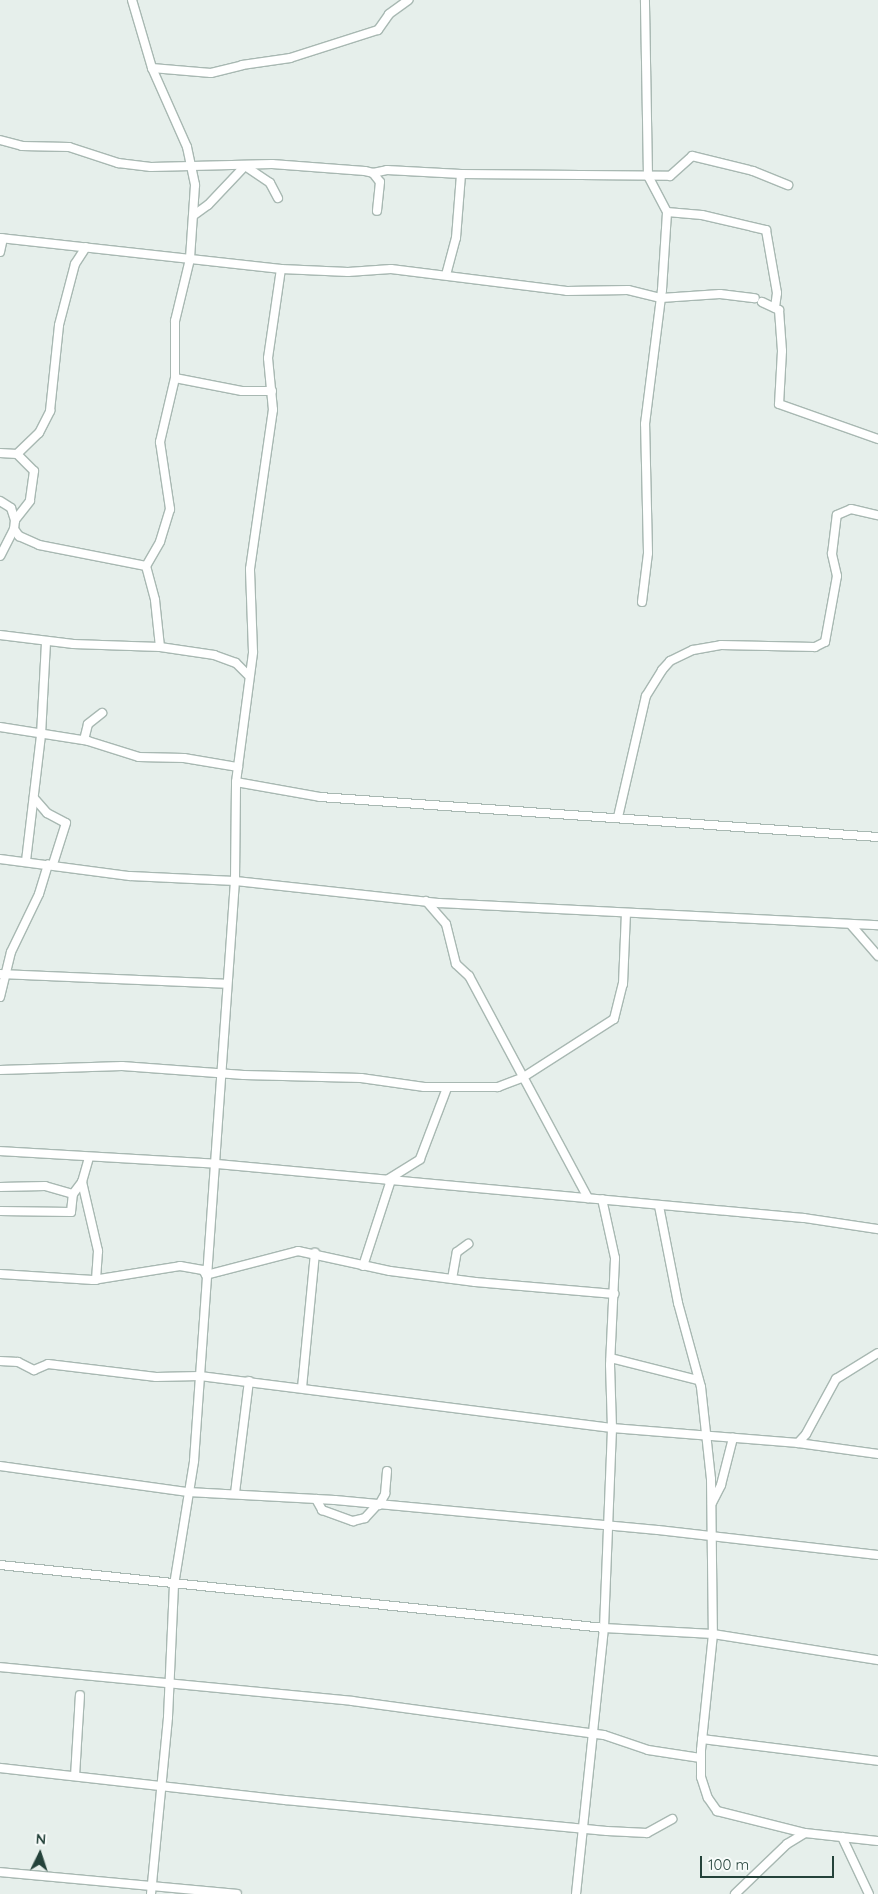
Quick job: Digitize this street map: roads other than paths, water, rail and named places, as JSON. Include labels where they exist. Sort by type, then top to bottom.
[{"type":"street","points":[[132,0],[152,68],[181,133],[192,167],[194,215],[190,259],[175,321],[175,378],[160,442],[170,509],[160,542],[146,566],[157,610],[160,647]]},
{"type":"street","points":[[152,68],[211,74],[242,65],[290,58],[378,30],[389,14],[408,0]]},
{"type":"street","points":[[642,602],[648,553],[645,424],[661,298],[667,212],[648,176],[645,0]]},
{"type":"street","points":[[0,140],[22,146],[69,147],[118,163],[192,167],[272,164],[373,173],[387,170],[461,174],[494,172],[670,176],[692,156],[753,171],[788,184]]},
{"type":"street","points":[[245,166],[270,182],[278,198]]},
{"type":"street","points":[[194,215],[213,201],[245,166]]},
{"type":"street","points":[[373,173],[380,182],[377,211]]},
{"type":"street","points":[[446,275],[456,238],[461,174]]},
{"type":"street","points":[[667,212],[702,215],[766,230],[777,294],[775,308]]},
{"type":"street","points":[[0,252],[2,238],[281,269],[348,272],[391,269],[567,291],[628,290],[661,298],[720,294],[758,300],[779,310],[782,352],[779,404],[878,439]]},
{"type":"street","points":[[17,454],[39,433],[50,411],[59,325],[76,264],[86,247]]},
{"type":"street","points":[[151,1894],[170,1684],[174,1585],[188,1492],[200,1376],[206,1275],[217,1164],[226,984],[236,881],[236,782],[248,676],[253,652],[250,568],[271,426],[272,391],[268,380],[268,358],[281,269]]},
{"type":"street","points":[[175,378],[242,390],[272,391]]},
{"type":"street","points":[[0,452],[17,454],[31,464],[35,480],[30,501],[15,520]]},
{"type":"street","points":[[0,501],[11,508],[15,520],[14,529],[0,556]]},
{"type":"street","points":[[618,817],[646,696],[662,670],[676,658],[693,650],[721,645],[815,647],[825,642],[837,576],[832,554],[837,514],[850,509],[878,516]]},
{"type":"street","points":[[14,529],[19,536],[39,546],[146,566]]},
{"type":"street","points":[[0,635],[46,642],[160,647],[214,655],[236,663],[248,676]]},
{"type":"street","points":[[26,861],[41,735],[46,642]]},
{"type":"street","points":[[84,740],[88,724],[102,713]]},
{"type":"street","points":[[0,727],[41,735],[84,740],[139,757],[184,758],[238,767]]},
{"type":"street","points":[[236,782],[320,797],[878,836]]},
{"type":"street","points":[[0,997],[3,974],[11,952],[33,907],[66,823],[47,813],[34,798]]},
{"type":"street","points":[[0,859],[50,864],[130,876],[236,881],[426,901],[878,925]]},
{"type":"street","points":[[426,901],[446,924],[454,962],[469,976],[588,1198]]},
{"type":"street","points":[[0,1070],[122,1066],[361,1078],[447,1088],[489,1088],[522,1078],[614,1020],[623,984],[626,913]]},
{"type":"street","points":[[851,925],[878,956]]},
{"type":"street","points":[[3,974],[226,984]]},
{"type":"street","points":[[363,1266],[389,1180],[420,1159],[447,1088]]},
{"type":"street","points":[[0,1152],[217,1164],[804,1218],[878,1229]]},
{"type":"street","points":[[0,1211],[71,1212],[73,1194],[82,1182],[89,1157]]},
{"type":"street","points":[[82,1182],[98,1251],[96,1280]]},
{"type":"street","points":[[0,1187],[45,1186],[73,1194]]},
{"type":"street","points":[[576,1894],[590,1734],[604,1628],[612,1428],[611,1358],[614,1244],[602,1199]]},
{"type":"street","points":[[658,1206],[698,1380],[707,1437],[711,1479],[710,1535],[713,1634],[700,1758],[704,1788],[717,1811],[805,1833],[878,1841]]},
{"type":"street","points":[[452,1279],[457,1252],[468,1244]]},
{"type":"street","points":[[206,1275],[232,1271],[290,1252],[315,1253],[363,1266],[452,1279],[614,1294]]},
{"type":"street","points":[[302,1388],[315,1253]]},
{"type":"street","points":[[0,1274],[96,1280],[180,1266],[204,1270],[206,1275]]},
{"type":"street","points":[[798,1443],[836,1379],[878,1353]]},
{"type":"street","points":[[611,1358],[698,1380]]},
{"type":"street","points":[[0,1361],[18,1362],[34,1370],[48,1364],[156,1377],[200,1376],[248,1381],[612,1428],[798,1443],[878,1454]]},
{"type":"street","points":[[235,1493],[248,1381]]},
{"type":"street","points":[[710,1506],[721,1485],[733,1438]]},
{"type":"street","points":[[0,1466],[188,1492],[235,1493],[316,1499],[710,1535],[878,1555]]},
{"type":"street","points":[[316,1499],[322,1510],[353,1521],[365,1518],[378,1505],[385,1494],[388,1472]]},
{"type":"street","points":[[0,1565],[174,1585],[604,1628],[713,1634],[878,1660]]},
{"type":"street","points":[[0,1667],[352,1701],[609,1736],[648,1750],[700,1758]]},
{"type":"street","points":[[75,1776],[80,1695]]},
{"type":"street","points":[[702,1739],[878,1761]]},
{"type":"street","points":[[0,1768],[160,1784],[184,1790],[581,1829],[647,1832],[672,1819]]},
{"type":"street","points":[[735,1894],[787,1844],[805,1833]]},
{"type":"street","points":[[842,1837],[869,1894]]},
{"type":"street","points":[[0,1872],[237,1894]]}]
